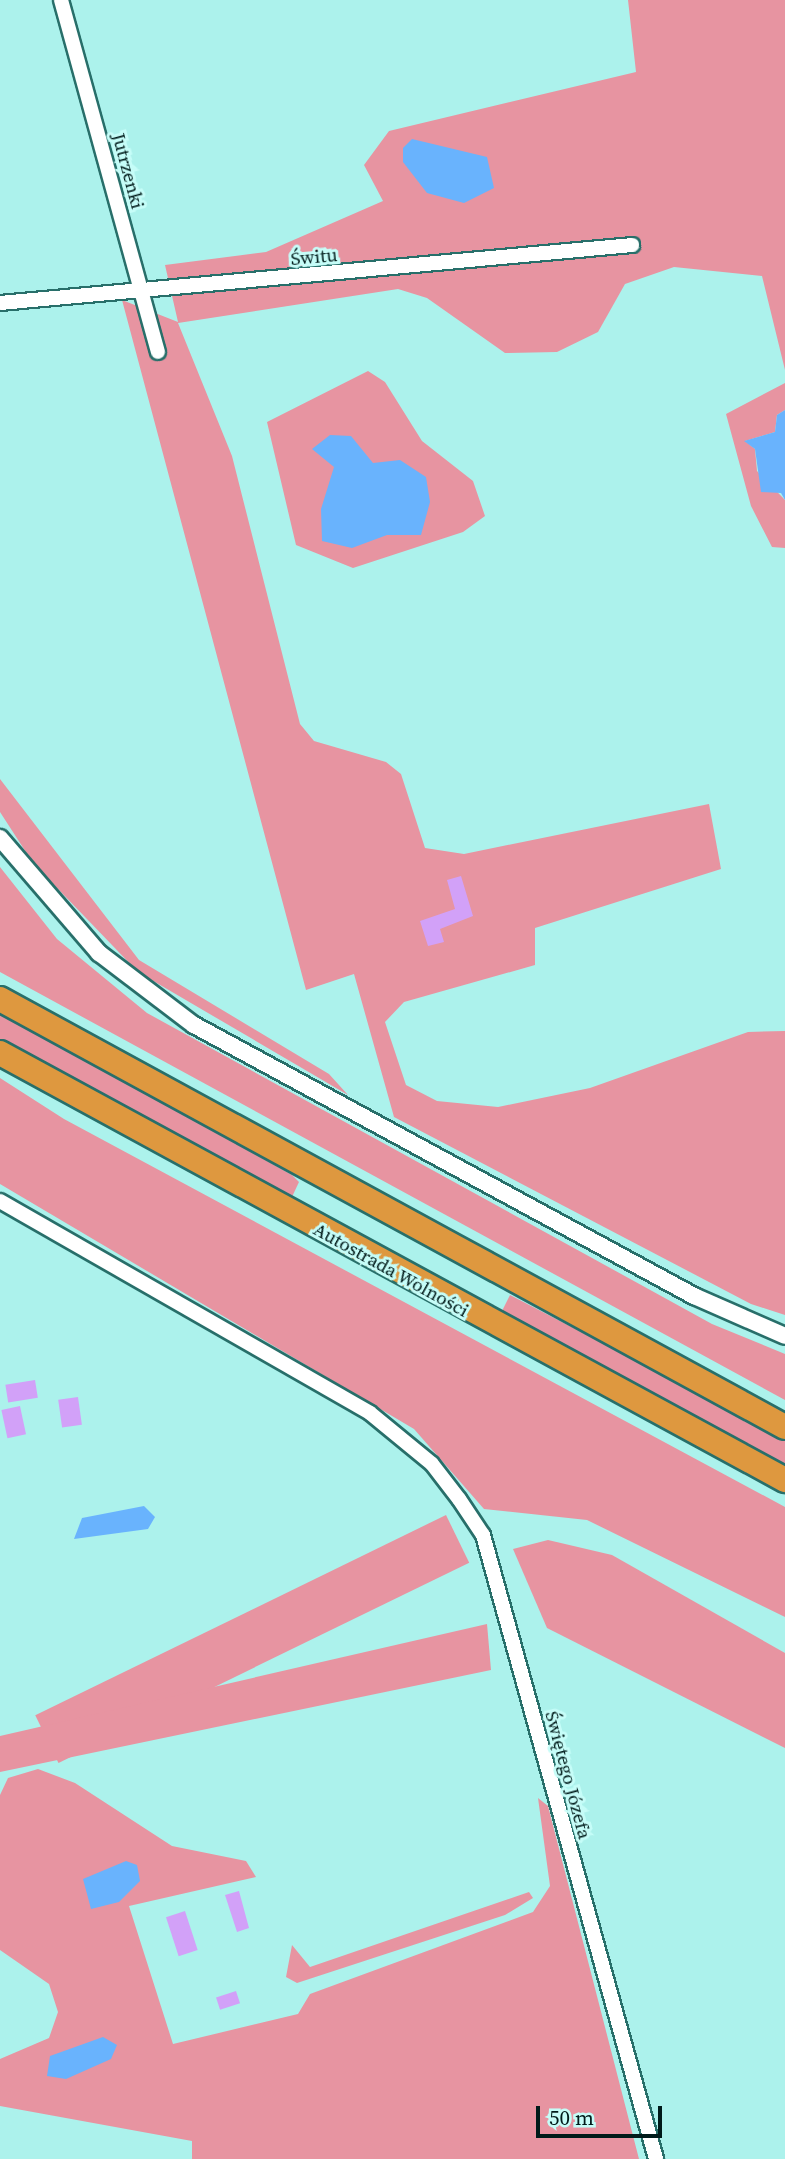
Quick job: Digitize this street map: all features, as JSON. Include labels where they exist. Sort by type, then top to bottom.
[{"type":"highway","points":[[0,999],[785,1427]]},
{"type":"highway","name":"Autostrada Wolności","points":[[0,1053],[785,1480]]},
{"type":"street","name":"Jutrzenki","points":[[61,0],[158,352]]},
{"type":"street","name":"Świtu","points":[[0,303],[632,245]]},
{"type":"street","points":[[0,838],[99,953],[194,1024],[694,1296],[785,1336]]},
{"type":"street","name":"Świętego Józefa","points":[[0,1201],[393,1430],[432,1464],[483,1535],[656,2159]]},
{"type":"shaded area","points":[[628,0],[785,0],[785,370],[762,276],[674,267],[625,284],[598,332],[557,352],[505,353],[427,298],[398,289],[178,323],[232,456],[300,724],[314,741],[386,762],[401,774],[425,848],[464,854],[709,804],[721,869],[535,928],[535,965],[404,1002],[385,1022],[406,1085],[437,1101],[498,1107],[590,1088],[748,1032],[785,1031],[785,1315],[751,1304],[394,1117],[354,974],[306,990],[122,300],[178,322],[165,265],[266,252],[383,201],[364,165],[389,131],[636,72]]},
{"type":"shaded area","points":[[368,371],[385,382],[422,441],[473,481],[485,516],[463,532],[353,568],[296,545],[267,422]]},
{"type":"shaded area","points":[[785,383],[785,410],[777,415],[775,432],[745,441],[755,449],[757,471],[785,500],[785,548],[772,547],[751,506],[726,414]]},
{"type":"shaded area","points":[[0,779],[139,960],[329,1074],[348,1095],[138,972],[33,863],[0,812]]},
{"type":"shaded area","points":[[0,867],[57,939],[147,1013],[712,1324],[785,1354],[785,1400],[0,972]]},
{"type":"shaded area","points":[[0,1011],[292,1175],[299,1182],[291,1199],[0,1042]]},
{"type":"shaded area","points":[[0,1078],[64,1119],[785,1507],[785,1617],[587,1520],[484,1509],[414,1429],[0,1184]]},
{"type":"shaded area","points":[[510,1295],[785,1438],[785,1468],[501,1313]]},
{"type":"shaded area","points":[[446,1515],[469,1563],[58,1763],[35,1715]]},
{"type":"shaded area","points":[[548,1540],[612,1555],[785,1653],[785,1748],[547,1628],[513,1549]]},
{"type":"shaded area","points":[[487,1624],[491,1670],[0,1772],[0,1736]]},
{"type":"shaded area","points":[[38,1769],[75,1783],[172,1846],[246,1861],[256,1877],[129,1906],[173,2044],[298,2014],[310,1994],[533,1912],[550,1886],[538,1798],[548,1806],[639,2159],[192,2159],[192,2141],[0,2106],[0,2059],[49,2038],[58,2012],[49,1984],[0,1950],[0,1795],[8,1778]]},
{"type":"shaded area","points":[[529,1892],[533,1898],[505,1915],[297,1983],[286,1977],[292,1945],[310,1967]]},
{"type":"water","points":[[412,139],[487,157],[494,188],[464,203],[427,193],[403,162],[403,148]]},
{"type":"water","points":[[785,410],[785,500],[781,493],[761,492],[755,449],[744,441],[775,432],[777,415]]},
{"type":"water","points":[[330,435],[351,436],[373,463],[400,460],[426,477],[430,502],[421,535],[387,535],[352,548],[322,541],[321,509],[334,467],[312,449]]},
{"type":"water","points":[[144,1506],[155,1517],[148,1529],[74,1539],[82,1518]]},
{"type":"water","points":[[126,1861],[137,1865],[140,1881],[119,1902],[91,1909],[83,1879]]},
{"type":"water","points":[[103,2037],[117,2045],[111,2059],[66,2079],[47,2076],[50,2056]]},
{"type":"building","points":[[461,876],[473,916],[440,929],[444,942],[428,946],[420,921],[455,909],[447,880]]},
{"type":"building","points":[[35,1380],[38,1398],[8,1402],[5,1385]]},
{"type":"building","points":[[78,1397],[82,1425],[62,1428],[58,1400]]},
{"type":"building","points":[[20,1406],[26,1434],[7,1438],[1,1410]]},
{"type":"building","points":[[239,1891],[249,1928],[237,1932],[225,1895]]},
{"type":"building","points":[[185,1911],[198,1950],[179,1956],[166,1917]]},
{"type":"building","points":[[236,1991],[240,2003],[220,2010],[216,1997]]}]
